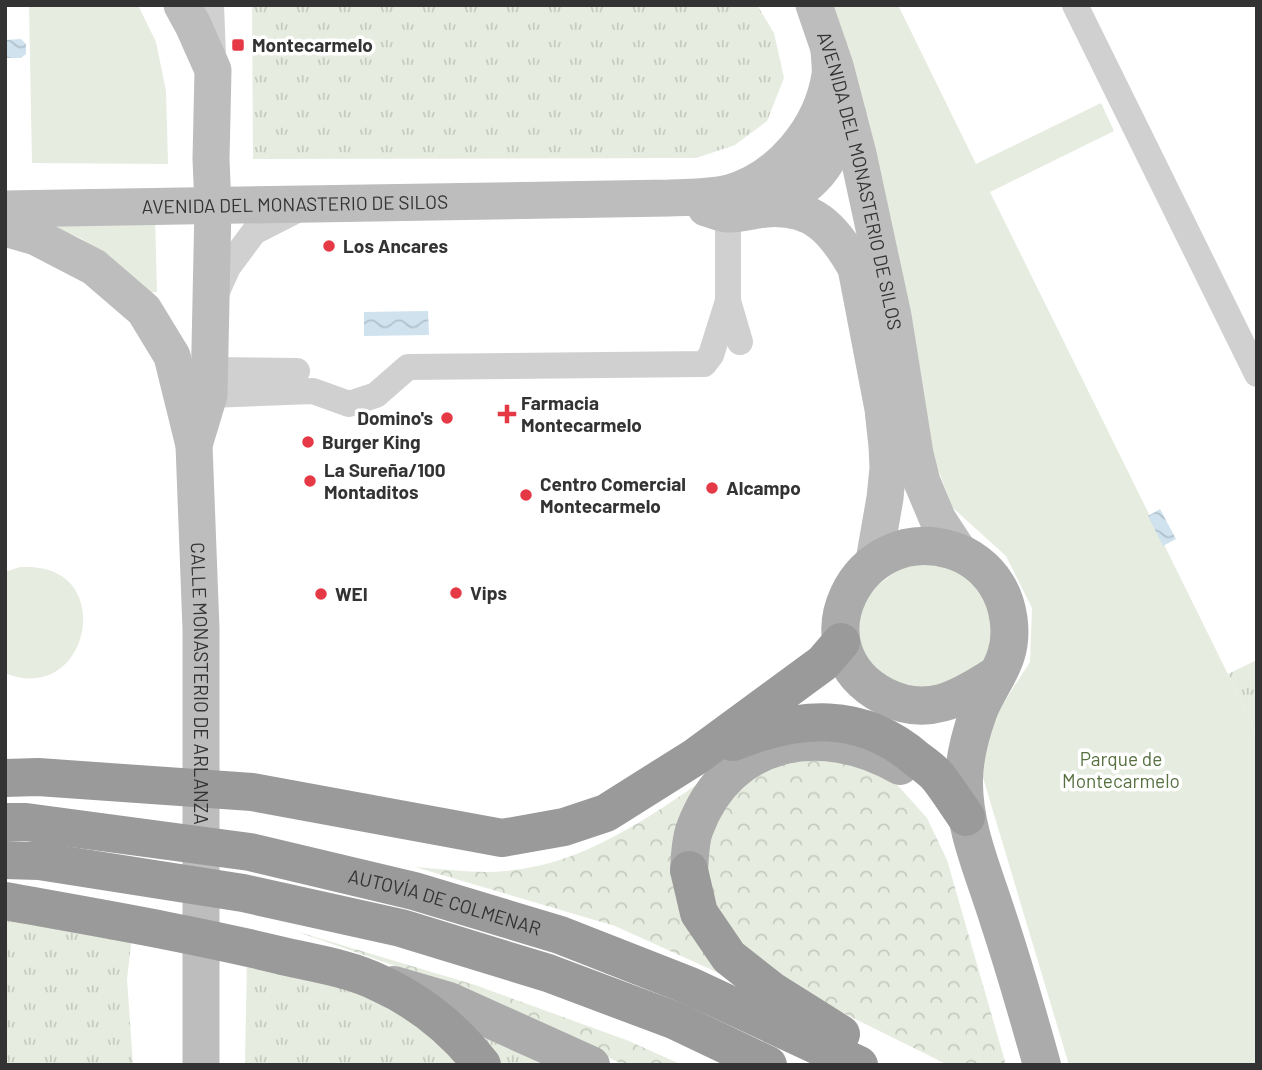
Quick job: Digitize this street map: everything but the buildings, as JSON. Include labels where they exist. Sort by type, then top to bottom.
[{"type":"highway","points":[[21,777],[252,792],[502,838],[564,827],[606,813],[695,757],[823,663],[841,642]]},
{"type":"highway","points":[[695,757],[766,729],[814,721],[857,725],[900,744],[937,776],[966,817]]},
{"type":"highway","name":"AUTOVÍA DE COLMENAR","points":[[5,822],[26,822],[250,852],[414,891],[560,935],[690,986],[859,1065]]},
{"type":"highway","name":"AUTOVÍA DE COLMENAR","points":[[5,860],[39,861],[243,893],[401,928],[548,973],[676,1021],[768,1065]]},
{"type":"highway","points":[[689,870],[699,914],[729,957],[771,990],[872,1053],[881,1065]]},
{"type":"highway","points":[[5,901],[262,951],[365,976],[433,1015],[453,1031],[482,1065]]},
{"type":"main road","points":[[996,675],[946,703],[921,707],[895,701],[872,690],[852,670],[841,642],[840,619],[846,597],[858,577],[874,561],[894,550],[916,545],[938,546],[959,552],[981,566],[997,584],[1007,607],[1010,632],[1006,656],[979,711],[964,778],[966,817],[1006,971],[1023,1065]]},
{"type":"main road","points":[[689,870],[694,830],[713,791],[743,762],[782,744],[822,740],[864,748],[900,765],[931,796],[952,833],[1042,1065]]},
{"type":"main road","points":[[365,976],[449,1001],[591,1065]]},
{"type":"street","points":[[182,5],[213,70]]},
{"type":"street","name":"CALLE MONASTERIO DE ARLANZA","points":[[201,1050],[201,629],[194,445],[209,382],[214,206],[211,159],[211,5]]},
{"type":"street","points":[[814,5],[829,48]]},
{"type":"street","points":[[1075,5],[1257,374]]},
{"type":"street","name":"AVENIDA DEL MONASTERIO DE SILOS","points":[[829,48],[848,115],[893,316],[915,454],[929,502],[959,552]]},
{"type":"street","name":"AVENIDA DEL MONASTERIO DE SILOS","points":[[5,209],[669,198],[729,193],[768,176],[802,140],[824,97],[830,74],[829,48]]},
{"type":"street","points":[[764,209],[794,194],[820,171],[833,155],[848,115]]},
{"type":"street","name":"AVENIDA DEL MONASTERIO DE SILOS","points":[[669,198],[728,214],[785,208],[808,213],[827,227],[845,248],[856,268],[886,428],[888,468],[874,561]]},
{"type":"street","name":"CALLE MONASTERIO DE ARLANZA","points":[[212,304],[228,267],[254,232],[310,204]]},
{"type":"street","points":[[728,214],[728,301],[740,342]]},
{"type":"street","points":[[5,228],[36,237],[94,267],[144,310],[172,356],[194,445]]},
{"type":"street","points":[[209,382],[313,391],[349,404],[376,395],[408,367],[704,364],[711,355],[728,301]]},
{"type":"street","points":[[209,382],[297,371]]},
{"type":"green space","points":[[29,5],[138,5],[156,42],[166,91],[168,164],[32,163]]},
{"type":"green space","points":[[252,5],[757,5],[774,33],[784,78],[767,121],[735,145],[696,158],[253,159]]},
{"type":"green space","name":"Parque de Montecarmelo","points":[[822,5],[898,5],[976,164],[1101,103],[1114,131],[990,192],[1257,733],[1257,1065],[1069,1065],[981,771],[997,713],[1030,662],[1032,608],[1006,556],[953,508],[931,452]]},
{"type":"green space","points":[[155,215],[157,292],[145,293],[105,255],[82,239],[51,225]]},
{"type":"green space","points":[[904,565],[948,566],[965,575],[978,588],[987,606],[991,625],[990,644],[984,662],[973,677],[957,688],[936,690],[892,687],[863,654],[858,633],[860,611],[870,591]]},
{"type":"green space","points":[[20,567],[35,567],[53,572],[73,587],[81,605],[83,625],[78,645],[67,662],[51,674],[30,678],[5,673],[5,572]]},
{"type":"green space","points":[[1257,660],[1257,733],[1228,674]]},
{"type":"green space","points":[[798,756],[851,759],[893,780],[927,818],[947,860],[1006,1065],[948,1065],[815,999],[741,949],[714,906],[705,863],[714,820],[748,777]]},
{"type":"green space","points":[[727,764],[678,839],[743,984],[615,926],[415,867],[495,872],[537,866],[567,858],[623,832]]},
{"type":"green space","points":[[5,913],[132,937],[127,979],[133,1065],[5,1065]]},
{"type":"green space","points":[[295,931],[475,985],[629,1041],[682,1065],[624,1065],[481,996]]},
{"type":"green space","points":[[247,958],[438,1015],[544,1065],[245,1065]]},
{"type":"water","points":[[21,39],[26,44],[26,54],[21,58],[5,58],[5,40]]},
{"type":"water","points":[[428,311],[429,335],[364,336],[364,312]]},
{"type":"water","points":[[1160,509],[1176,539],[1163,546],[1148,516]]},
{"type":"place","name":"Montecarmelo","points":[[238,45]]},
{"type":"place","name":"Los Ancares","points":[[329,246]]},
{"type":"place","name":"Farmacia Montecarmelo","points":[[507,414]]},
{"type":"place","name":"Domino's","points":[[447,418]]},
{"type":"place","name":"Burger King","points":[[308,442]]},
{"type":"place","name":"La Sureña/100 Montaditos","points":[[310,481]]},
{"type":"place","name":"Alcampo","points":[[712,488]]},
{"type":"place","name":"Centro Comercial Montecarmelo","points":[[526,495]]},
{"type":"place","name":"Vips","points":[[456,593]]},
{"type":"place","name":"WEI","points":[[321,594]]}]
